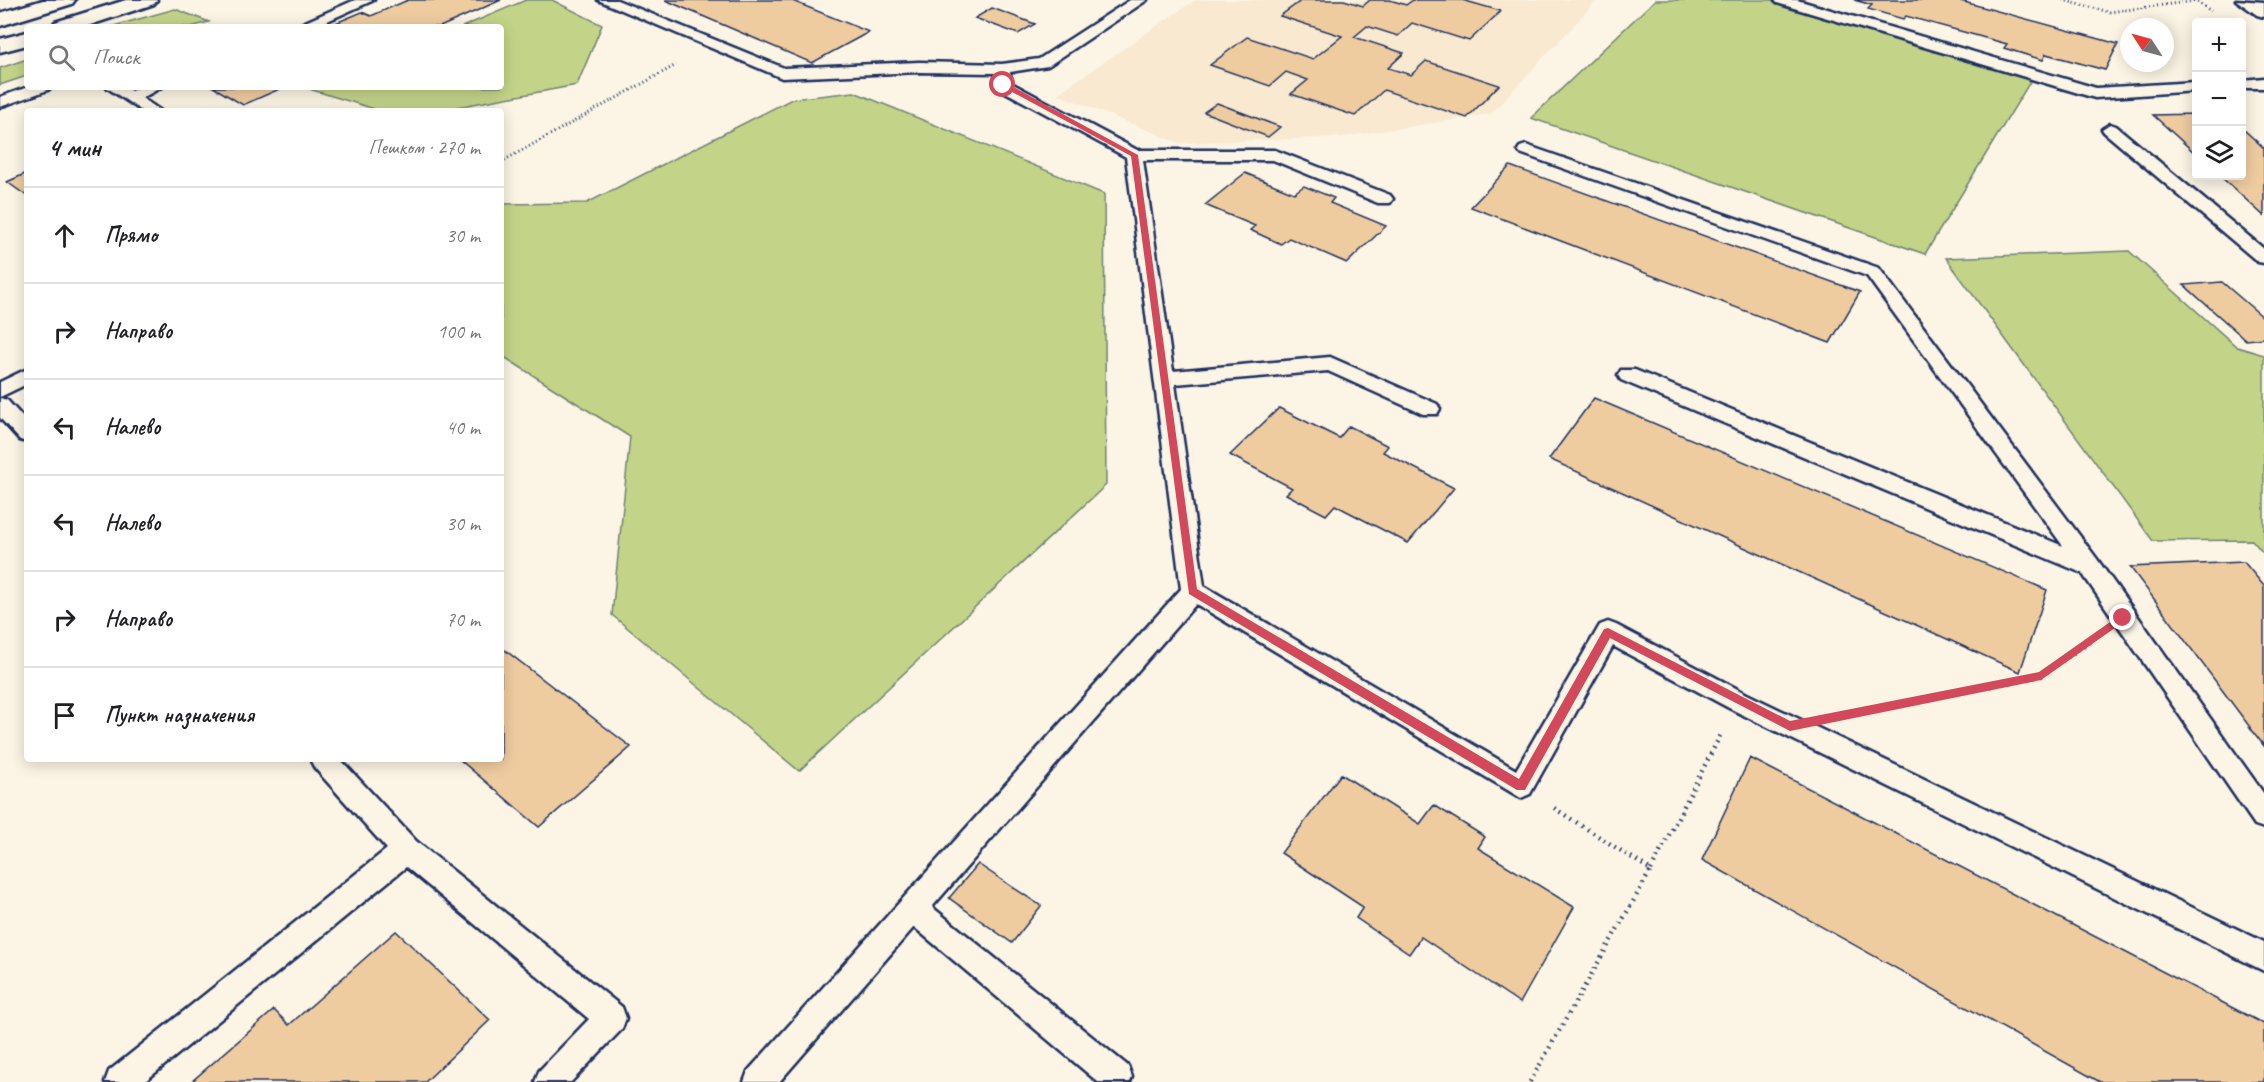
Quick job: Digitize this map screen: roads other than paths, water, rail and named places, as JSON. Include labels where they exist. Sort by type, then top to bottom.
[{"type":"street","points":[[3,19],[65,0]]},
{"type":"street","points":[[72,24],[147,0]]},
{"type":"street","points":[[2246,0],[2264,11]]},
{"type":"street","points":[[3,19],[24,31]]},
{"type":"street","points":[[0,46],[24,39]]},
{"type":"lane","points":[[308,24],[367,0]]},
{"type":"lane","points":[[605,0],[782,73],[919,67],[1002,69],[1043,63],[1140,0]]},
{"type":"lane","points":[[1782,0],[2094,93],[2192,87]]},
{"type":"lane","points":[[1002,69],[1003,85],[1134,155],[1275,155],[1384,199]]},
{"type":"lane","points":[[2246,84],[2264,83]]},
{"type":"lane","points":[[0,102],[34,90]]},
{"type":"lane","points":[[119,90],[148,108]]},
{"type":"lane","points":[[130,97],[147,90]]},
{"type":"lane","points":[[2110,129],[2264,258]]},
{"type":"lane","points":[[1526,150],[1873,272],[2090,567],[2123,618],[2264,816]]},
{"type":"lane","points":[[759,1082],[1193,591],[1134,155]]},
{"type":"lane","points":[[1164,378],[1329,364],[1430,409]]},
{"type":"lane","points":[[1628,375],[2090,567]]},
{"type":"lane","points":[[0,390],[24,378]]},
{"type":"lane","points":[[0,405],[24,432]]},
{"type":"lane","points":[[1193,591],[1521,786],[1608,632],[1738,701],[2264,957]]},
{"type":"lane","points":[[326,762],[406,850],[611,1018],[550,1082]]},
{"type":"lane","points":[[120,1082],[406,850]]},
{"type":"lane","points":[[912,908],[1117,1077],[1113,1082]]}]
